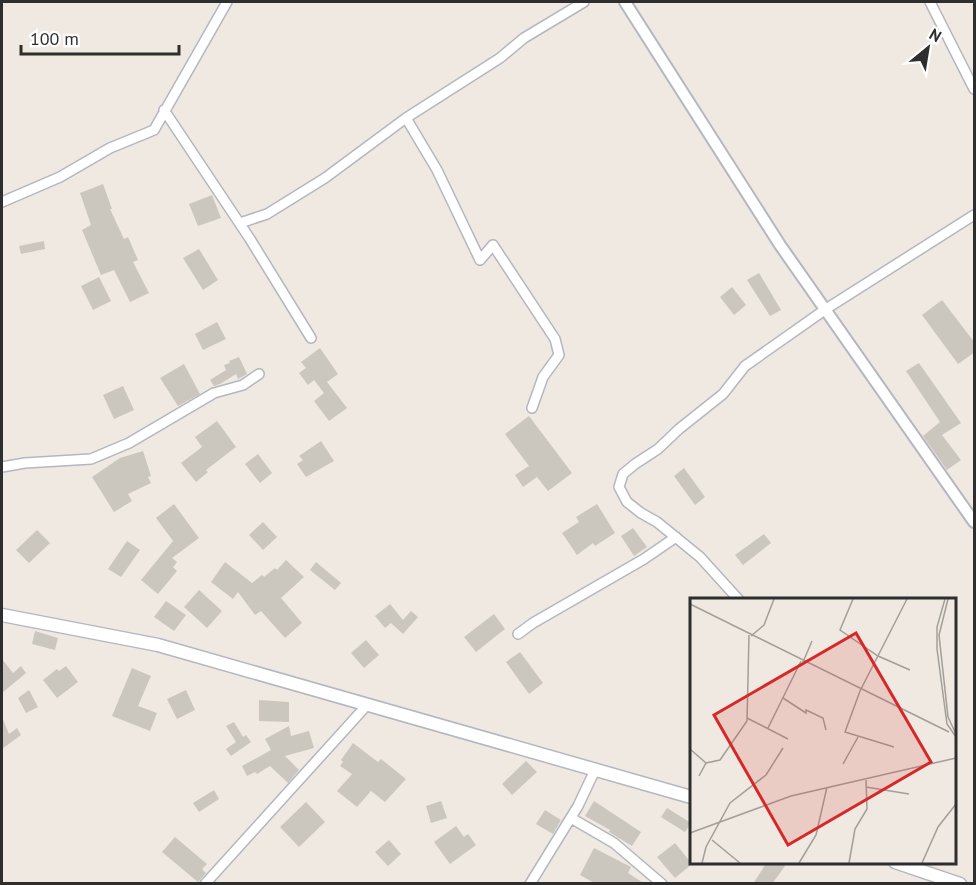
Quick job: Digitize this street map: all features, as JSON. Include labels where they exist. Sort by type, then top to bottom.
[{"type":"main road","points":[[2,615],[158,645],[690,797]]},
{"type":"main road","points":[[901,864],[960,884]]},
{"type":"street","points":[[2,202],[60,177],[110,148],[154,130],[227,2]]},
{"type":"street","points":[[240,223],[267,214],[325,177],[406,118],[500,58],[524,38],[584,2]]},
{"type":"street","points":[[625,2],[780,245],[975,522]]},
{"type":"street","points":[[930,2],[975,89]]},
{"type":"street","points":[[164,110],[240,223],[311,338]]},
{"type":"street","points":[[406,118],[437,170],[480,260],[493,245],[555,339],[559,355],[543,377],[532,408]]},
{"type":"street","points":[[737,598],[700,557],[627,502],[619,487],[623,474],[658,449],[723,394],[745,366],[826,309],[975,215]]},
{"type":"street","points":[[2,467],[25,463],[91,459],[129,443],[214,393],[243,385],[259,374]]},
{"type":"street","points":[[518,634],[644,559],[676,537]]},
{"type":"street","points":[[205,884],[367,705]]},
{"type":"street","points":[[530,884],[571,818],[595,770]]},
{"type":"street","points":[[571,818],[614,843],[662,884]]},
{"type":"building","points":[[103,184],[112,209],[110,209],[124,239],[128,237],[138,260],[133,262],[149,293],[130,302],[114,270],[101,275],[82,230],[91,225],[80,193]]},
{"type":"building","points":[[212,195],[221,218],[198,226],[189,204]]},
{"type":"building","points":[[44,241],[45,249],[21,254],[19,246]]},
{"type":"building","points":[[199,249],[218,280],[203,290],[183,258]]},
{"type":"building","points":[[759,273],[781,310],[770,316],[747,280]]},
{"type":"building","points":[[99,277],[111,301],[93,310],[81,286]]},
{"type":"building","points":[[732,287],[746,305],[734,315],[720,297]]},
{"type":"building","points":[[942,300],[975,343],[975,352],[958,364],[922,315]]},
{"type":"building","points":[[217,322],[226,339],[203,350],[195,334]]},
{"type":"building","points":[[320,348],[338,374],[327,382],[347,408],[329,421],[314,401],[324,393],[314,380],[308,385],[299,373],[306,368],[301,362]]},
{"type":"building","points":[[239,357],[247,374],[238,379],[236,374],[214,386],[210,380],[226,370],[224,365],[230,363],[229,361]]},
{"type":"building","points":[[919,363],[961,423],[942,435],[961,460],[947,470],[923,436],[940,422],[906,371]]},
{"type":"building","points":[[184,364],[200,394],[178,406],[160,378]]},
{"type":"building","points":[[123,386],[134,410],[114,419],[103,395]]},
{"type":"building","points":[[529,416],[572,473],[548,491],[537,477],[523,487],[515,475],[529,466],[505,434]]},
{"type":"building","points":[[217,421],[236,447],[206,470],[208,472],[196,482],[181,463],[202,447],[195,437]]},
{"type":"building","points":[[321,441],[334,461],[306,477],[297,464],[303,460],[299,456]]},
{"type":"building","points":[[143,451],[151,483],[128,494],[132,501],[114,512],[92,477],[120,458]]},
{"type":"building","points":[[258,454],[272,473],[260,483],[245,464]]},
{"type":"building","points":[[684,468],[705,497],[695,505],[674,476]]},
{"type":"building","points":[[174,504],[199,538],[172,558],[177,562],[173,567],[177,571],[158,594],[141,580],[173,541],[156,518]]},
{"type":"building","points":[[597,504],[615,533],[595,546],[593,543],[577,555],[562,533],[579,522],[576,517]]},
{"type":"building","points":[[263,522],[277,537],[263,550],[249,535]]},
{"type":"building","points":[[633,528],[647,547],[634,556],[621,536]]},
{"type":"building","points":[[37,530],[50,543],[29,563],[16,550]]},
{"type":"building","points":[[764,534],[771,543],[743,565],[735,555]]},
{"type":"building","points":[[127,541],[140,550],[121,577],[108,569]]},
{"type":"building","points":[[286,560],[304,577],[281,598],[302,623],[285,638],[261,611],[255,615],[238,592],[233,599],[211,582],[225,562],[252,583],[275,568],[277,570]]},
{"type":"building","points":[[316,562],[341,583],[335,590],[310,570]]},
{"type":"building","points":[[199,590],[222,611],[207,628],[184,607]]},
{"type":"building","points":[[166,601],[186,615],[174,631],[154,617]]},
{"type":"building","points":[[390,604],[403,620],[411,611],[418,617],[403,634],[391,623],[385,628],[375,616]]},
{"type":"building","points":[[494,614],[505,629],[476,652],[464,637]]},
{"type":"building","points":[[35,631],[58,638],[55,650],[32,644]]},
{"type":"building","points":[[366,640],[379,655],[364,668],[351,653]]},
{"type":"building","points":[[520,652],[543,683],[529,694],[506,662]]},
{"type":"building","points":[[2,659],[13,673],[21,666],[26,673],[2,693]]},
{"type":"building","points":[[66,666],[78,682],[57,698],[43,680],[57,669],[59,671]]},
{"type":"building","points":[[132,668],[151,676],[138,706],[157,713],[150,731],[112,716]]},
{"type":"building","points":[[29,690],[38,707],[26,713],[18,698]]},
{"type":"building","points":[[186,690],[195,710],[177,719],[167,699]]},
{"type":"building","points":[[259,700],[289,702],[289,722],[259,721]]},
{"type":"building","points":[[2,717],[9,734],[17,728],[21,735],[2,749]]},
{"type":"building","points":[[234,722],[243,737],[246,735],[251,742],[231,756],[226,749],[236,742],[226,726]]},
{"type":"building","points":[[289,726],[291,736],[309,731],[314,748],[285,756],[299,770],[288,783],[270,766],[257,774],[255,772],[247,776],[242,766],[271,750],[265,739]]},
{"type":"building","points":[[353,743],[378,762],[381,759],[406,779],[385,802],[371,791],[357,807],[337,791],[352,774],[340,766],[343,762],[341,760]]},
{"type":"building","points":[[526,761],[537,772],[512,795],[502,784]]},
{"type":"building","points":[[214,790],[219,799],[199,812],[193,803]]},
{"type":"building","points":[[441,801],[447,818],[431,823],[426,806]]},
{"type":"building","points":[[594,801],[641,832],[632,846],[585,816]]},
{"type":"building","points":[[306,802],[325,822],[299,847],[280,827]]},
{"type":"building","points":[[667,808],[690,824],[685,832],[661,817]]},
{"type":"building","points":[[545,810],[561,820],[553,834],[536,824]]},
{"type":"building","points":[[456,826],[464,837],[468,834],[476,845],[450,864],[434,842]]},
{"type":"building","points":[[175,837],[207,864],[202,869],[206,873],[198,882],[162,852]]},
{"type":"building","points":[[389,840],[401,854],[388,866],[375,852]]},
{"type":"building","points":[[675,843],[692,864],[675,878],[657,857]]},
{"type":"building","points":[[594,848],[631,867],[628,873],[645,884],[596,884],[580,875]]},
{"type":"building","points":[[766,864],[785,866],[772,884],[753,884]]}]
